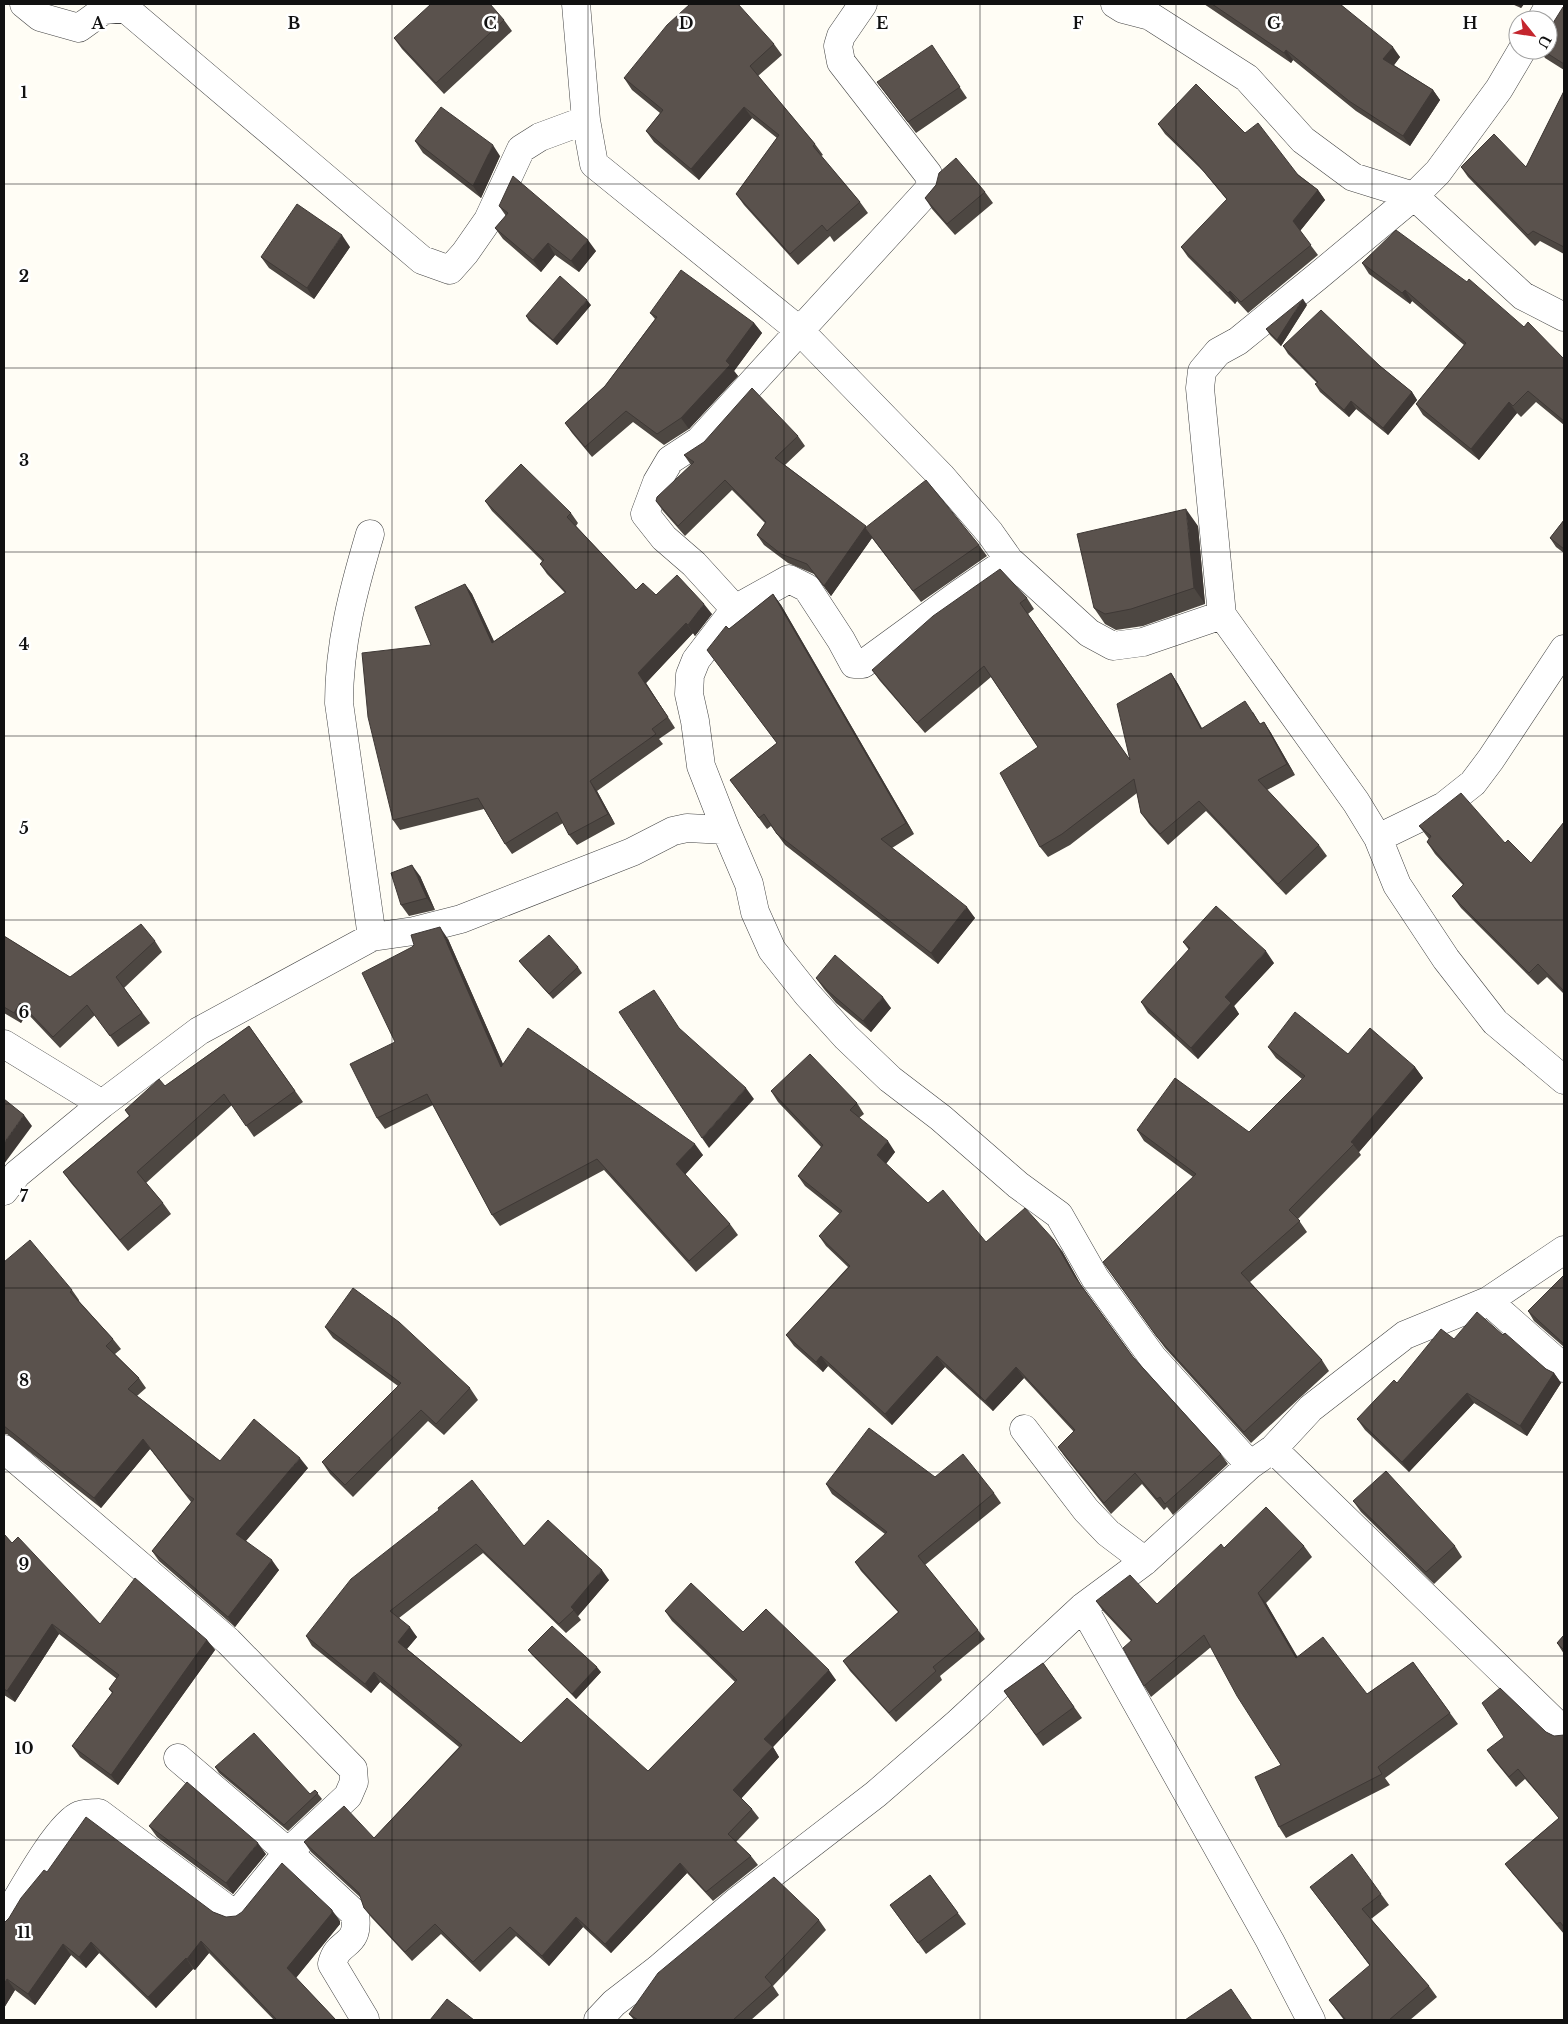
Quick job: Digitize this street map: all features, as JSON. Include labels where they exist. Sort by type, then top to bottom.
[{"type":"street","points":[[24,4],[40,17],[79,28],[104,10],[125,8],[422,260],[450,270],[465,254],[488,220],[521,149],[547,134],[586,120]]},
{"type":"street","points":[[576,4],[586,120],[594,164],[800,331],[941,476],[990,533],[1010,560],[1089,633],[1113,646],[1143,642],[1222,615]]},
{"type":"street","points":[[735,609],[694,564],[664,538],[646,514],[657,482],[670,460],[698,441],[932,186],[928,174],[841,62],[838,46],[841,36],[863,4]]},
{"type":"street","points":[[1115,4],[1123,9],[1150,16],[1247,78],[1303,140],[1353,177],[1414,196],[1523,296],[1564,317]]},
{"type":"street","points":[[1516,60],[1499,89],[1438,172],[1414,196],[1238,341],[1218,352],[1202,371],[1200,388],[1222,615],[1356,802],[1378,838],[1398,885],[1446,959],[1495,1022],[1564,1080]]},
{"type":"street","points":[[370,534],[348,609],[338,703],[372,937]]},
{"type":"street","points":[[1010,560],[959,594],[863,664],[854,664],[808,588],[789,579],[735,609],[696,660],[690,675],[689,694],[701,766],[749,884],[755,912],[772,950],[807,994],[846,1037],[890,1079],[941,1118],[1018,1185],[1060,1216],[1095,1278],[1153,1358],[1250,1465]]},
{"type":"street","points":[[1378,838],[1444,806],[1473,783],[1564,649]]},
{"type":"street","points":[[4,1191],[17,1174],[102,1104],[199,1031],[372,937],[414,931],[461,919],[632,852],[673,831],[687,828],[726,830]]},
{"type":"street","points":[[4,1044],[102,1104]]},
{"type":"street","points":[[598,2020],[614,2003],[658,1969],[736,1902],[876,1794],[959,1722],[1083,1607],[1145,1561],[1250,1465],[1273,1449],[1311,1408],[1405,1335],[1488,1301],[1564,1250]]},
{"type":"street","points":[[1488,1301],[1564,1368]]},
{"type":"street","points":[[1024,1430],[1086,1510],[1108,1534],[1145,1561]]},
{"type":"street","points":[[4,1449],[228,1641],[353,1768],[354,1782],[348,1796],[288,1852],[238,1913],[234,1913],[99,1814],[79,1815],[63,1827],[4,1921]]},
{"type":"street","points":[[1273,1449],[1564,1731]]},
{"type":"street","points":[[1083,1607],[1270,1941],[1311,2020]]},
{"type":"street","points":[[178,1758],[288,1852],[355,1914],[357,1926],[354,1938],[334,1953],[332,1964],[365,2020]]},
{"type":"building","points":[[431,4],[490,4],[504,20],[436,83],[394,38]]},
{"type":"building","points":[[690,4],[738,4],[774,44],[750,66],[860,202],[827,231],[822,225],[790,254],[736,194],[779,135],[744,107],[691,169],[646,131],[663,110],[624,78],[667,25]]},
{"type":"building","points":[[1212,4],[1340,4],[1393,47],[1383,59],[1433,90],[1403,136],[1349,101],[1286,50],[1284,53]]},
{"type":"building","points":[[1563,7],[1564,64],[1558,60],[1558,15]]},
{"type":"building","points":[[932,45],[960,87],[908,122],[877,82]]},
{"type":"building","points":[[1196,84],[1245,133],[1258,123],[1298,175],[1318,190],[1293,221],[1311,245],[1241,302],[1230,291],[1228,293],[1181,247],[1227,199],[1195,161],[1158,124]]},
{"type":"building","points":[[1564,91],[1564,247],[1533,231],[1528,235],[1461,167],[1494,134],[1526,167]]},
{"type":"building","points":[[441,107],[493,145],[473,186],[415,141]]},
{"type":"building","points":[[956,158],[985,192],[947,224],[925,198],[936,185],[939,173]]},
{"type":"building","points":[[513,176],[588,240],[571,261],[548,243],[533,260],[495,228],[508,213],[499,206]]},
{"type":"building","points":[[297,204],[342,235],[307,288],[261,257]]},
{"type":"building","points":[[1396,230],[1467,282],[1469,279],[1524,327],[1528,322],[1564,359],[1564,421],[1528,391],[1513,406],[1509,402],[1471,449],[1416,404],[1466,343],[1405,290],[1402,293],[1362,263]]},
{"type":"building","points":[[681,270],[754,323],[726,361],[730,365],[681,418],[657,434],[626,411],[585,447],[565,423],[605,386],[657,317],[650,313]]},
{"type":"building","points":[[560,276],[587,300],[553,340],[526,316]]},
{"type":"building","points":[[1303,299],[1277,340],[1266,329]]},
{"type":"building","points":[[1321,310],[1380,366],[1412,392],[1383,428],[1351,401],[1344,410],[1315,384],[1318,382],[1283,346]]},
{"type":"building","points":[[752,388],[798,436],[775,458],[866,526],[824,586],[807,564],[781,554],[757,535],[766,522],[725,480],[678,526],[656,501],[657,497],[694,462],[684,455],[704,442]]},
{"type":"building","points":[[521,464],[571,513],[567,517],[636,590],[643,583],[656,595],[677,575],[704,604],[688,625],[686,623],[638,673],[668,717],[652,729],[656,734],[590,781],[608,814],[569,835],[557,812],[505,844],[478,798],[393,820],[368,717],[362,653],[431,645],[415,607],[465,584],[492,643],[566,592],[540,564],[544,560],[485,501]]},
{"type":"building","points":[[926,480],[979,545],[913,591],[865,528]]},
{"type":"building","points":[[1186,509],[1194,588],[1131,609],[1105,614],[1094,608],[1077,534]]},
{"type":"building","points":[[1564,520],[1564,549],[1550,538]]},
{"type":"building","points":[[1000,569],[1027,598],[1020,603],[1130,760],[1117,704],[1171,673],[1201,729],[1245,701],[1260,724],[1264,722],[1287,764],[1258,780],[1319,845],[1278,884],[1199,801],[1160,834],[1141,813],[1134,779],[1062,834],[1040,847],[1000,773],[1038,747],[984,666],[917,723],[872,670],[933,616]]},
{"type":"building","points":[[773,594],[906,823],[881,839],[967,907],[931,953],[777,834],[764,814],[759,818],[730,780],[777,743],[707,650],[726,626],[729,629]]},
{"type":"building","points":[[1461,793],[1505,843],[1508,840],[1531,863],[1564,822],[1564,991],[1538,964],[1529,973],[1452,896],[1464,884],[1427,842],[1431,836],[1419,826]]},
{"type":"building","points":[[412,865],[427,898],[401,905],[391,873]]},
{"type":"building","points":[[1216,906],[1266,951],[1225,997],[1231,1003],[1191,1048],[1141,1002],[1190,948],[1183,942]]},
{"type":"building","points":[[141,924],[155,941],[116,977],[142,1013],[110,1036],[87,1005],[53,1037],[20,1003],[14,1013],[4,1007],[4,936],[70,977]]},
{"type":"building","points":[[440,927],[501,1067],[528,1028],[695,1144],[676,1164],[730,1224],[689,1261],[597,1159],[492,1215],[427,1094],[377,1118],[350,1064],[395,1042],[362,973],[412,947],[414,945],[411,935]]},
{"type":"building","points":[[549,935],[578,967],[549,994],[519,961]]},
{"type":"building","points":[[835,955],[883,997],[863,1021],[816,978]]},
{"type":"building","points":[[654,990],[679,1028],[746,1088],[702,1138],[619,1012]]},
{"type":"building","points":[[1295,1012],[1348,1054],[1370,1028],[1415,1067],[1351,1142],[1354,1144],[1289,1210],[1300,1221],[1241,1273],[1322,1360],[1244,1432],[1157,1337],[1103,1262],[1196,1174],[1137,1130],[1175,1078],[1249,1132],[1305,1076],[1268,1047]]},
{"type":"building","points":[[249,1026],[295,1091],[246,1126],[224,1094],[137,1172],[163,1203],[120,1240],[63,1172],[130,1116],[125,1110],[159,1079],[165,1086]]},
{"type":"building","points":[[810,1054],[857,1103],[850,1110],[888,1141],[877,1155],[928,1203],[943,1190],[986,1242],[1025,1208],[1054,1240],[1075,1277],[1133,1357],[1221,1454],[1165,1504],[1160,1497],[1157,1499],[1135,1473],[1104,1503],[1058,1447],[1075,1430],[1016,1367],[985,1401],[937,1356],[885,1414],[821,1356],[816,1362],[786,1335],[850,1266],[819,1236],[842,1211],[798,1176],[823,1145],[771,1091]]},
{"type":"building","points":[[4,1099],[24,1115],[4,1143]]},
{"type":"building","points":[[30,1240],[72,1290],[70,1292],[113,1339],[106,1346],[139,1378],[128,1389],[220,1461],[254,1419],[300,1458],[236,1534],[272,1560],[228,1617],[152,1551],[194,1499],[185,1493],[143,1439],[94,1498],[4,1426],[4,1262]]},
{"type":"building","points":[[1564,1275],[1564,1344],[1528,1311]]},
{"type":"building","points":[[353,1288],[399,1322],[470,1388],[436,1424],[421,1410],[345,1485],[322,1462],[401,1383],[325,1327]]},
{"type":"building","points":[[1477,1312],[1503,1335],[1505,1333],[1546,1369],[1554,1373],[1520,1426],[1467,1393],[1402,1462],[1357,1419],[1394,1380],[1397,1383],[1441,1329],[1454,1339]]},
{"type":"building","points":[[869,1428],[935,1477],[963,1454],[994,1493],[918,1556],[978,1630],[933,1667],[936,1671],[889,1713],[843,1661],[899,1612],[855,1562],[887,1532],[826,1484]]},
{"type":"building","points":[[1386,1471],[1455,1546],[1426,1572],[1353,1501]]},
{"type":"building","points":[[472,1480],[524,1546],[548,1520],[602,1570],[571,1607],[574,1610],[559,1624],[476,1544],[390,1611],[410,1627],[398,1642],[521,1743],[567,1698],[648,1771],[737,1680],[665,1611],[691,1583],[743,1632],[766,1609],[829,1670],[764,1739],[773,1747],[733,1790],[752,1809],[728,1834],[751,1856],[706,1892],[680,1863],[605,1944],[576,1917],[542,1956],[510,1927],[473,1962],[435,1924],[405,1952],[364,1908],[359,1893],[304,1842],[344,1806],[374,1838],[462,1745],[374,1672],[365,1684],[306,1636],[351,1579],[439,1510],[438,1508]]},
{"type":"building","points":[[1266,1507],[1304,1546],[1258,1593],[1296,1658],[1323,1637],[1367,1694],[1413,1662],[1450,1713],[1378,1767],[1382,1774],[1279,1827],[1255,1777],[1281,1765],[1237,1696],[1204,1635],[1144,1686],[1123,1648],[1132,1640],[1096,1601],[1130,1575],[1157,1604],[1221,1544],[1224,1548]]},
{"type":"building","points":[[4,1534],[12,1543],[18,1537],[100,1624],[135,1578],[207,1640],[111,1775],[72,1746],[113,1692],[109,1689],[119,1675],[52,1624],[7,1691],[4,1689]]},
{"type":"building","points":[[552,1626],[597,1667],[572,1694],[528,1650]]},
{"type":"building","points":[[1564,1635],[1564,1650],[1557,1643]]},
{"type":"building","points":[[1043,1663],[1074,1707],[1036,1735],[1004,1691]]},
{"type":"building","points":[[1500,1688],[1546,1732],[1554,1736],[1564,1735],[1564,1927],[1560,1922],[1557,1924],[1505,1864],[1559,1818],[1518,1769],[1509,1777],[1487,1750],[1504,1737],[1482,1703]]},
{"type":"building","points":[[254,1733],[310,1794],[315,1790],[318,1793],[284,1825],[215,1767]]},
{"type":"building","points":[[187,1782],[258,1843],[226,1883],[149,1826]]},
{"type":"building","points":[[86,1817],[213,1912],[226,1917],[236,1916],[242,1912],[282,1863],[332,1910],[332,1913],[287,1968],[336,2020],[277,2020],[201,1941],[187,1959],[148,1997],[91,1942],[79,1957],[63,1944],[28,1994],[7,1979],[4,1984],[4,1923],[44,1870],[47,1872]]},
{"type":"building","points":[[1352,1854],[1381,1894],[1362,1909],[1429,1986],[1389,2020],[1346,2020],[1329,2000],[1370,1965],[1310,1887]]},
{"type":"building","points":[[930,1875],[958,1913],[918,1943],[890,1905]]},
{"type":"building","points":[[774,1877],[819,1920],[765,1977],[772,1985],[733,2020],[638,2020],[629,2014],[658,1973]]},
{"type":"building","points":[[1231,1989],[1252,2020],[1185,2020]]},
{"type":"building","points":[[447,1999],[474,2020],[430,2020]]}]
